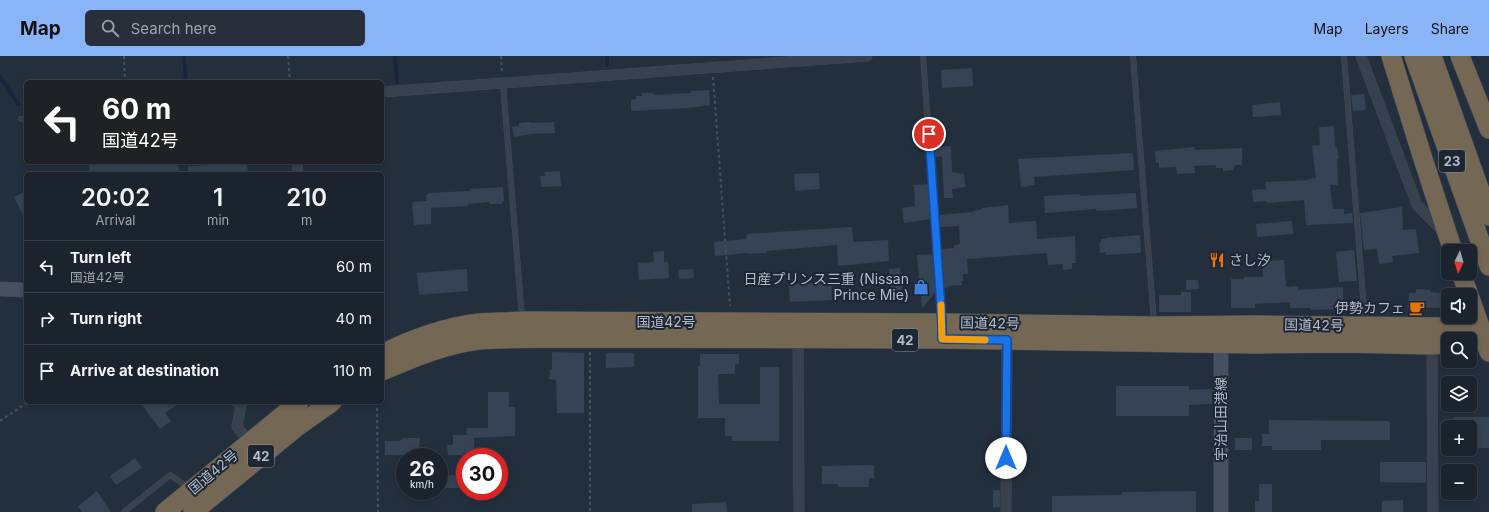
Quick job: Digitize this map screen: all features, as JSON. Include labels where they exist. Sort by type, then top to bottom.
[{"type":"highway","points":[[1391,56],[1451,244]]},
{"type":"highway","name":"23","points":[[1414,56],[1489,266]]},
{"type":"highway","name":"23","points":[[1432,56],[1489,216]]},
{"type":"highway","points":[[1460,56],[1489,129]]},
{"type":"highway","name":"国道42号","points":[[384,353],[418,338],[459,327],[480,323],[523,321],[731,322],[942,331],[1007,340],[1221,334],[1255,325],[1445,327],[1482,340]]},
{"type":"highway","points":[[1477,322],[1482,340]]},
{"type":"highway","name":"国道42号","points":[[384,370],[428,352],[454,344],[479,340],[541,338],[798,340],[942,331],[1154,326],[1221,334],[1440,344]]},
{"type":"highway","name":"国道42号","points":[[165,512],[296,404]]},
{"type":"highway","name":"国道42号","points":[[193,512],[298,426],[329,404]]},
{"type":"main road","points":[[0,289],[24,290]]},
{"type":"main road","name":"宇治山田港線","points":[[1221,334],[1221,512]]},
{"type":"street","points":[[384,92],[867,56]]},
{"type":"street","points":[[1361,56],[1417,205],[1451,244]]},
{"type":"street","points":[[798,340],[799,512]]},
{"type":"street","points":[[1006,512],[1007,340]]},
{"type":"street","points":[[1433,512],[1440,344]]},
{"type":"street","points":[[240,404],[241,405],[237,427],[249,442]]},
{"type":"lane","points":[[923,56],[942,331]]},
{"type":"lane","points":[[1133,56],[1154,326]]},
{"type":"lane","points":[[1344,56],[1365,326]]},
{"type":"lane","points":[[503,84],[523,321]]},
{"type":"lane","points":[[124,512],[170,475],[192,490]]},
{"type":"path","points":[[124,56],[125,80]]},
{"type":"path","points":[[288,56],[290,80]]},
{"type":"path","points":[[501,56],[503,84]]},
{"type":"path","points":[[713,68],[731,322]]},
{"type":"path","points":[[590,339],[590,512]]},
{"type":"path","points":[[0,421],[25,404]]},
{"type":"path","points":[[377,404],[378,512]]},
{"type":"building","points":[[972,68],[973,86],[942,88],[941,70]]},
{"type":"building","points":[[709,90],[710,105],[689,108],[631,111],[631,100],[636,99],[636,96],[642,96],[642,93],[653,93],[653,95],[691,93],[691,91]]},
{"type":"building","points":[[1364,94],[1366,110],[1353,111],[1351,95]]},
{"type":"building","points":[[1280,102],[1281,115],[1253,117],[1252,105]]},
{"type":"building","points":[[554,122],[555,133],[532,134],[514,137],[512,127],[519,126],[519,123]]},
{"type":"building","points":[[1334,126],[1335,147],[1337,147],[1339,159],[1337,159],[1338,185],[1330,185],[1333,209],[1344,209],[1344,214],[1352,213],[1353,223],[1306,225],[1304,200],[1267,203],[1267,201],[1253,202],[1252,190],[1266,189],[1265,182],[1309,180],[1308,179],[1316,178],[1312,146],[1320,145],[1319,127]]},
{"type":"building","points":[[951,146],[952,172],[964,174],[965,187],[952,189],[953,198],[944,198],[942,156],[935,157],[935,147]]},
{"type":"building","points":[[1194,147],[1195,150],[1242,148],[1242,165],[1235,165],[1233,170],[1223,171],[1223,168],[1216,168],[1216,165],[1194,166],[1195,173],[1177,174],[1176,167],[1159,168],[1159,163],[1156,163],[1155,151]]},
{"type":"building","points":[[1133,153],[1134,170],[1034,177],[1035,185],[1021,187],[1018,159]]},
{"type":"building","points":[[89,164],[178,164],[179,172],[90,172]]},
{"type":"building","points":[[247,164],[248,172],[188,172],[188,166]]},
{"type":"building","points":[[560,171],[561,186],[541,187],[540,176],[545,176],[544,172]]},
{"type":"building","points":[[819,173],[820,189],[795,191],[794,174]]},
{"type":"building","points":[[928,184],[931,219],[904,223],[902,208],[915,206],[914,185]]},
{"type":"building","points":[[503,187],[504,202],[502,202],[502,204],[489,204],[489,202],[468,204],[468,206],[431,208],[431,224],[414,225],[412,202],[427,201],[426,195],[428,195],[428,193],[470,191],[470,189]]},
{"type":"building","points":[[24,192],[24,217],[14,197]]},
{"type":"building","points":[[1136,193],[1137,208],[1096,211],[1096,209],[1045,213],[1044,196]]},
{"type":"building","points":[[1008,205],[1009,223],[1036,221],[1037,239],[1075,236],[1076,263],[1072,263],[1072,269],[1063,270],[1063,264],[1048,265],[1047,253],[967,259],[968,274],[963,274],[963,281],[961,281],[962,285],[944,288],[941,249],[954,248],[954,245],[960,244],[959,226],[940,227],[939,215],[973,212],[982,208]]},
{"type":"building","points":[[1402,207],[1403,230],[1416,229],[1419,253],[1392,256],[1393,262],[1379,264],[1377,249],[1364,250],[1360,213]]},
{"type":"building","points":[[1292,221],[1293,234],[1257,237],[1256,224]]},
{"type":"building","points":[[852,227],[853,242],[888,240],[889,261],[838,266],[837,245],[766,251],[766,253],[715,256],[714,242],[746,239],[747,234]]},
{"type":"building","points":[[1140,235],[1141,253],[1106,255],[1106,252],[1100,253],[1099,243],[1101,243],[1101,239]]},
{"type":"building","points":[[1354,250],[1357,281],[1339,282],[1336,252]]},
{"type":"building","points":[[664,251],[664,262],[668,262],[669,278],[639,280],[638,263],[654,262],[653,252]]},
{"type":"building","points":[[933,254],[936,291],[922,309],[917,255]]},
{"type":"building","points":[[1284,260],[1286,287],[1298,286],[1298,290],[1343,287],[1343,309],[1311,310],[1311,308],[1290,308],[1290,302],[1255,304],[1255,308],[1231,308],[1231,279],[1263,277],[1262,261]]},
{"type":"building","points":[[900,268],[902,290],[891,291],[889,269]]},
{"type":"building","points":[[467,269],[468,291],[419,295],[417,273]]},
{"type":"building","points":[[693,269],[694,278],[679,279],[678,270]]},
{"type":"building","points":[[1186,280],[1198,280],[1199,289],[1186,290]]},
{"type":"building","points":[[831,282],[832,300],[790,302],[789,285],[791,284]]},
{"type":"building","points":[[1416,289],[1431,290],[1431,292],[1441,293],[1440,308],[1408,307],[1409,293],[1416,293]]},
{"type":"building","points":[[1181,292],[1191,292],[1191,312],[1159,312],[1159,295],[1181,295]]},
{"type":"building","points":[[552,352],[584,353],[584,413],[557,413],[556,380],[549,379],[550,369],[552,370]]},
{"type":"building","points":[[606,353],[634,353],[634,367],[606,368]]},
{"type":"building","points":[[700,354],[739,354],[739,364],[735,364],[735,374],[718,374],[719,404],[760,404],[760,367],[779,367],[779,441],[732,441],[732,436],[725,436],[725,418],[698,418],[698,366],[700,366]]},
{"type":"building","points":[[1116,386],[1189,386],[1189,390],[1212,389],[1212,404],[1189,405],[1189,416],[1116,416]]},
{"type":"building","points":[[488,392],[509,392],[509,407],[515,407],[515,436],[474,438],[474,448],[456,448],[456,455],[448,455],[447,445],[453,445],[453,435],[467,435],[466,428],[488,428]]},
{"type":"building","points":[[141,404],[178,404],[165,413],[171,421],[160,429]]},
{"type":"building","points":[[1453,417],[1489,417],[1489,448],[1477,448],[1477,420],[1453,420]]},
{"type":"building","points":[[1269,420],[1388,421],[1390,422],[1390,440],[1321,440],[1321,450],[1272,450],[1272,446],[1262,446],[1262,434],[1269,434]]},
{"type":"building","points":[[420,438],[419,448],[396,448],[396,455],[385,455],[385,441],[400,441],[403,439]]},
{"type":"building","points":[[1235,438],[1252,438],[1252,450],[1235,450]]},
{"type":"building","points":[[135,458],[142,468],[116,485],[110,476]]},
{"type":"building","points":[[1380,462],[1426,462],[1426,483],[1380,482]]},
{"type":"building","points":[[874,465],[874,478],[869,478],[869,487],[838,487],[838,484],[822,484],[822,466]]},
{"type":"building","points":[[448,475],[456,475],[456,488],[448,488]]},
{"type":"building","points":[[1259,484],[1272,484],[1272,512],[1255,512],[1255,501],[1259,501]]},
{"type":"building","points":[[993,490],[1000,490],[1000,507],[993,508]]},
{"type":"building","points":[[97,491],[111,512],[82,512],[78,506]]},
{"type":"building","points":[[1196,491],[1196,512],[1052,512],[1052,496],[1122,495],[1122,492]]},
{"type":"building","points":[[1403,500],[1403,512],[1382,512],[1382,501]]},
{"type":"building","points":[[726,502],[727,512],[692,512],[692,504]]},
{"type":"waterway","points":[[184,56],[186,80]]},
{"type":"waterway","points":[[395,56],[397,82]]},
{"type":"waterway","points":[[607,56],[607,65]]},
{"type":"waterway","points":[[0,76],[18,104]]},
{"type":"slow traffic","points":[[941,305],[942,339],[985,340]]},
{"type":"place","name":"さし汐","points":[[1217,260]]},
{"type":"place","name":"日産プリンス三重 (Nissan Prince Mie)","points":[[921,287]]},
{"type":"place","name":"伊勢カフェ","points":[[1417,308]]},
{"type":"route","points":[[929,134],[942,339],[1007,340],[1006,458]]}]
